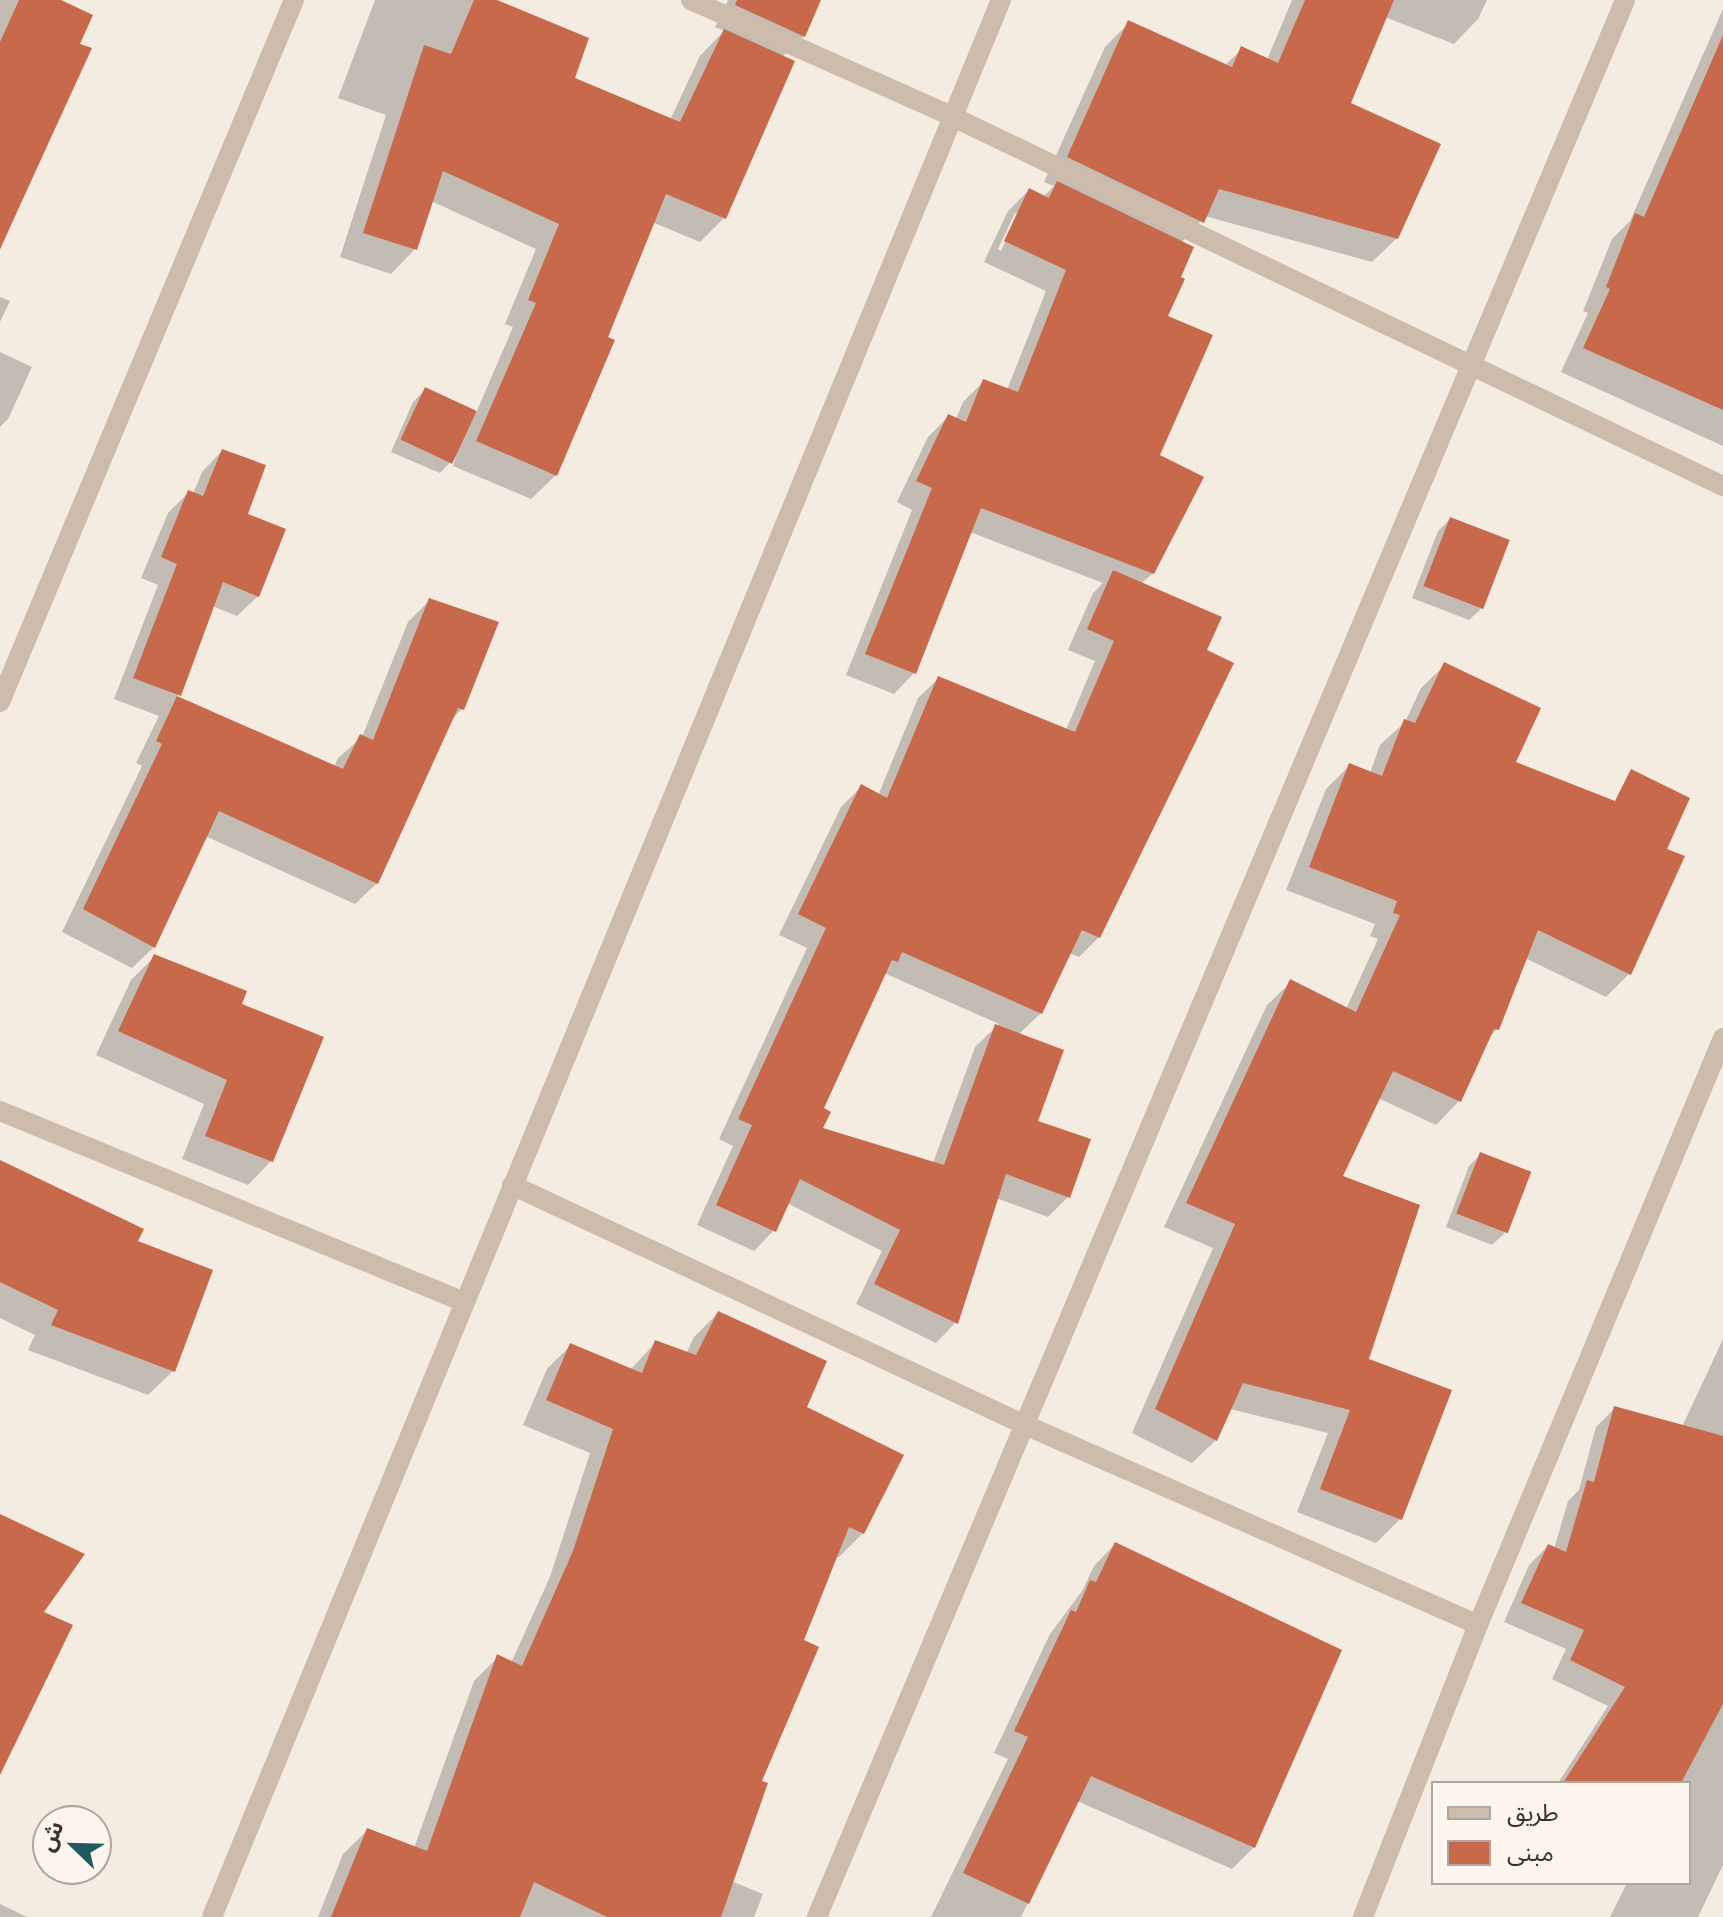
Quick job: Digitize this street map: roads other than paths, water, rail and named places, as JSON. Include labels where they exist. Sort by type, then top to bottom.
[{"type":"street","points":[[0,702],[294,0]]},
{"type":"street","points":[[691,0],[951,116],[1723,486]]},
{"type":"street","points":[[212,1917],[1001,0]]},
{"type":"street","points":[[817,1917],[1469,363],[1625,0]]},
{"type":"street","points":[[1363,1917],[1478,1625],[1723,1038]]},
{"type":"street","points":[[0,1111],[464,1302]]},
{"type":"street","points":[[512,1185],[1023,1424],[1478,1625]]}]
